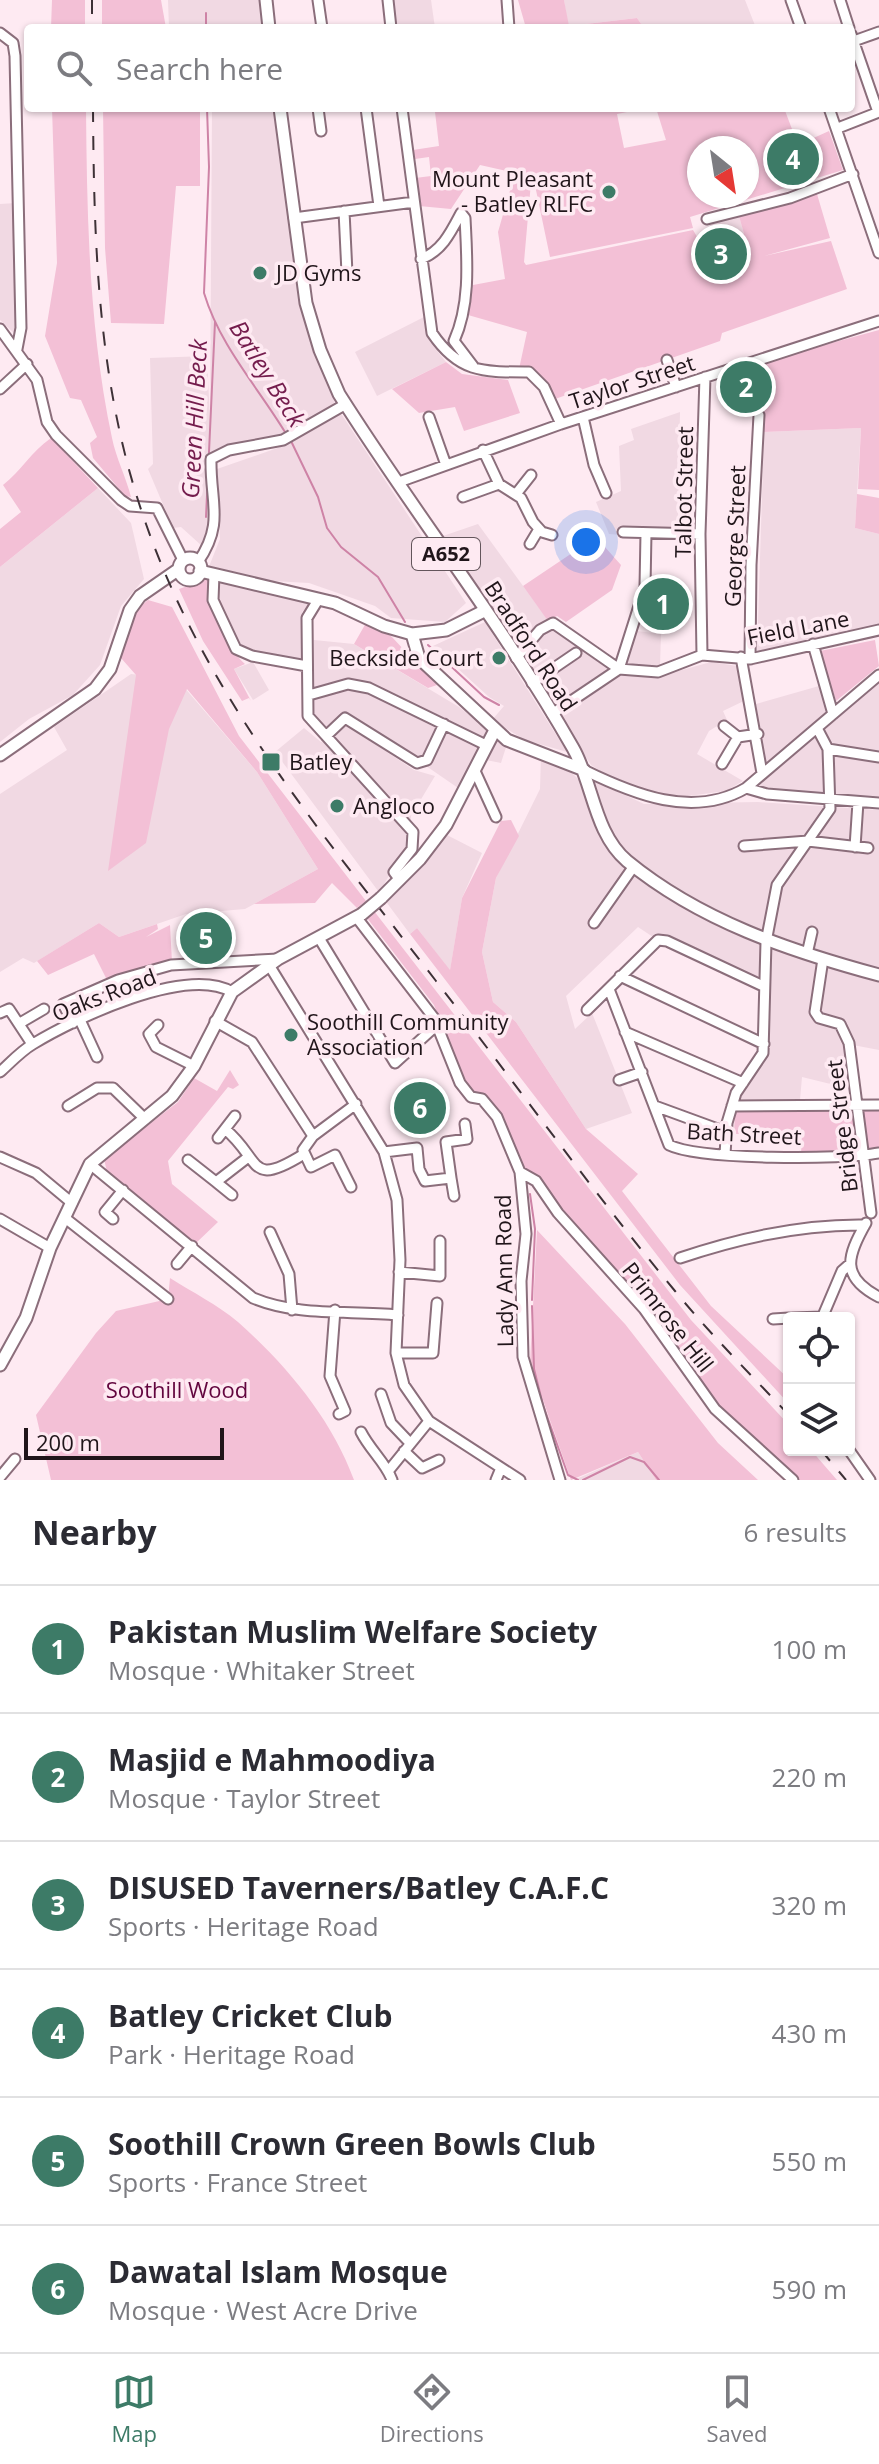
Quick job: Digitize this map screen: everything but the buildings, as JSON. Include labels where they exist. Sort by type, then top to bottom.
[{"type":"main road","points":[[266,0],[269,24]]},
{"type":"main road","name":"Bradford Road","points":[[281,112],[307,310],[320,350],[346,404],[552,714],[584,770],[605,832],[634,866],[682,897],[766,942],[879,975]]},
{"type":"main road","points":[[181,569],[191,580],[199,567]]},
{"type":"main road","points":[[0,755],[95,689],[110,669],[130,610],[152,587],[181,569],[199,567],[214,574],[335,603],[384,626],[412,634],[446,630],[484,611]]},
{"type":"main road","points":[[412,634],[419,658],[507,740],[584,770]]},
{"type":"main road","points":[[0,1365],[26,1318],[50,1248],[90,1164],[172,1096],[194,1066],[232,992],[274,962],[359,916],[400,880],[446,825],[495,730]]},
{"type":"street","points":[[318,0],[321,24]]},
{"type":"street","points":[[388,0],[391,24]]},
{"type":"street","points":[[507,0],[509,24]]},
{"type":"street","points":[[791,0],[800,24]]},
{"type":"street","points":[[840,0],[848,24]]},
{"type":"street","points":[[855,38],[879,32]]},
{"type":"street","points":[[0,33],[13,43],[15,56],[21,328],[17,349]]},
{"type":"street","points":[[838,128],[878,112],[855,47]]},
{"type":"street","points":[[319,112],[321,131]]},
{"type":"street","points":[[367,112],[379,206]]},
{"type":"street","points":[[403,112],[432,333],[446,353],[476,369],[529,372],[544,387],[561,424]]},
{"type":"street","points":[[831,112],[879,253]]},
{"type":"street","points":[[707,219],[790,198],[853,174]]},
{"type":"street","points":[[294,218],[414,202]]},
{"type":"street","points":[[344,211],[347,273]]},
{"type":"street","points":[[421,259],[432,255],[450,235],[461,213],[465,218],[467,264],[462,323],[454,341],[476,369]]},
{"type":"street","name":"Taylor Street","points":[[399,482],[483,450],[879,321]]},
{"type":"street","points":[[0,329],[37,380],[47,422],[56,435],[121,500],[130,506],[157,508],[181,569]]},
{"type":"street","points":[[667,360],[676,387]]},
{"type":"street","points":[[0,389],[27,364]]},
{"type":"street","name":"Talbot Street","points":[[702,655],[700,534],[705,377]]},
{"type":"street","points":[[199,567],[212,542],[215,526],[211,459],[229,450],[288,438],[346,404]]},
{"type":"street","name":"George Street","points":[[759,415],[745,658],[762,773]]},
{"type":"street","points":[[429,417],[446,465]]},
{"type":"street","points":[[583,417],[594,465],[606,493]]},
{"type":"street","points":[[483,450],[499,484],[516,494],[528,507],[539,529],[552,535]]},
{"type":"street","points":[[516,494],[531,475]]},
{"type":"street","points":[[463,497],[499,484]]},
{"type":"street","points":[[530,544],[539,529]]},
{"type":"street","points":[[623,532],[700,534]]},
{"type":"street","points":[[552,714],[619,669],[645,587],[646,533]]},
{"type":"street","points":[[214,574],[213,600],[236,649],[252,656],[307,666]]},
{"type":"street","points":[[318,600],[307,618],[308,716],[413,832],[412,849],[394,872],[400,880]]},
{"type":"street","points":[[516,658],[540,630],[553,623],[619,669]]},
{"type":"street","name":"Field Lane","points":[[619,669],[658,672],[702,655],[745,658],[879,630]]},
{"type":"street","points":[[813,644],[833,714]]},
{"type":"street","points":[[532,683],[576,653]]},
{"type":"street","points":[[584,770],[628,792],[659,800],[690,802],[729,798],[746,788],[879,675]]},
{"type":"street","points":[[309,695],[348,684],[369,688],[486,745]]},
{"type":"street","points":[[326,736],[345,718],[417,763],[427,760],[444,724]]},
{"type":"street","points":[[724,726],[738,737],[758,734]]},
{"type":"street","points":[[725,1154],[732,1106],[763,1053],[766,942],[777,885],[830,809],[828,749],[817,728]]},
{"type":"street","points":[[722,764],[738,737]]},
{"type":"street","points":[[828,749],[879,757]]},
{"type":"street","points":[[475,771],[496,817]]},
{"type":"street","points":[[746,788],[767,794],[879,803]]},
{"type":"street","points":[[855,847],[858,802]]},
{"type":"street","points":[[744,846],[808,841],[868,848]]},
{"type":"street","points":[[594,923],[634,866]]},
{"type":"street","name":"Lady Ann Road","points":[[359,916],[438,1024],[460,1083],[497,1117],[520,1172],[526,1234],[521,1281],[523,1357],[560,1480]]},
{"type":"street","points":[[807,954],[812,932]]},
{"type":"street","points":[[319,938],[395,1063],[438,1024]]},
{"type":"street","points":[[587,1010],[658,940],[667,941],[763,986]]},
{"type":"street","name":"Bridge Street","points":[[823,959],[815,1012],[819,1018],[834,1020],[845,1031],[854,1066],[875,1213]]},
{"type":"street","points":[[97,1057],[63,1004],[153,969],[201,962],[274,962],[384,1152],[397,1200],[399,1272],[396,1353],[404,1385],[429,1421],[520,1480]]},
{"type":"street","points":[[620,976],[764,1044]]},
{"type":"street","name":"Oaks Road","points":[[0,1072],[32,1044],[76,1022],[173,988],[196,985],[232,992]]},
{"type":"street","points":[[609,989],[655,1106],[726,1132]]},
{"type":"street","points":[[20,1023],[44,1009]]},
{"type":"street","points":[[4,1011],[20,1023],[32,1044]]},
{"type":"street","points":[[215,1021],[252,1042],[313,1136]]},
{"type":"street","points":[[158,1025],[149,1034],[156,1047],[194,1066]]},
{"type":"street","points":[[625,1032],[743,1083]]},
{"type":"street","points":[[619,1080],[642,1072]]},
{"type":"street","points":[[68,1106],[97,1088],[113,1088],[145,1119]]},
{"type":"street","points":[[351,1187],[335,1155],[311,1167],[303,1150],[313,1136],[356,1104]]},
{"type":"street","points":[[732,1106],[879,1105]]},
{"type":"street","name":"Bath Street","points":[[655,1106],[669,1145],[695,1152],[879,1153]]},
{"type":"street","points":[[235,1116],[222,1134],[237,1140],[247,1158],[260,1170],[273,1172],[304,1154]]},
{"type":"street","points":[[454,1196],[446,1142],[467,1139],[465,1124]]},
{"type":"street","points":[[384,1152],[417,1148],[419,1169],[425,1181],[451,1178]]},
{"type":"street","points":[[0,1157],[36,1173],[72,1203]]},
{"type":"street","points":[[216,1182],[247,1158]]},
{"type":"street","points":[[188,1160],[232,1195]]},
{"type":"street","points":[[90,1164],[253,1298],[278,1309],[398,1315]]},
{"type":"street","name":"Primrose Hill","points":[[520,1172],[536,1181],[558,1213],[644,1309],[715,1409],[793,1480]]},
{"type":"street","points":[[113,1219],[105,1212],[123,1190]]},
{"type":"street","points":[[875,1213],[853,1247],[850,1264],[856,1281],[879,1297]]},
{"type":"street","points":[[65,1218],[168,1299]]},
{"type":"street","points":[[0,1219],[50,1248]]},
{"type":"street","points":[[680,1258],[735,1240],[839,1224],[865,1225]]},
{"type":"street","points":[[270,1232],[289,1274],[292,1310]]},
{"type":"street","points":[[399,1272],[440,1276],[440,1241]]},
{"type":"street","points":[[177,1264],[192,1246]]},
{"type":"street","points":[[825,1312],[842,1271],[850,1264]]},
{"type":"street","points":[[396,1353],[433,1353],[437,1303]]},
{"type":"street","points":[[335,1310],[330,1376],[345,1411],[339,1414]]},
{"type":"street","points":[[773,1319],[783,1318]]},
{"type":"street","points":[[381,1394],[391,1423],[428,1479]]},
{"type":"street","points":[[390,1469],[429,1421]]},
{"type":"street","points":[[361,1432],[371,1453],[390,1469],[392,1480]]},
{"type":"street","points":[[854,1456],[874,1479]]},
{"type":"street","points":[[0,1477],[15,1459]]},
{"type":"street","points":[[422,1468],[439,1460]]},
{"type":"street","points":[[496,1480],[501,1468]]},
{"type":"shaded area","points":[[168,0],[266,0],[269,24],[169,24]]},
{"type":"shaded area","points":[[393,0],[431,0],[434,24],[396,24]]},
{"type":"shaded area","points":[[564,0],[745,0],[754,24],[641,24],[637,18],[568,24]]},
{"type":"shaded area","points":[[212,112],[281,112],[298,243],[320,350],[339,394],[332,406],[283,436],[210,452],[209,532],[202,546],[181,527],[173,528],[148,469],[153,464],[150,358],[207,356],[210,420]]},
{"type":"shaded area","points":[[16,203],[18,328],[15,334],[0,320],[0,204]]},
{"type":"shaded area","points":[[739,216],[744,234],[702,245],[699,236],[711,224]]},
{"type":"shaded area","points":[[424,317],[430,342],[446,362],[377,396],[355,352]]},
{"type":"shaded area","points":[[680,412],[678,528],[622,528],[621,535],[609,534],[596,502],[621,491],[619,446],[634,440],[631,429]]},
{"type":"shaded area","points":[[334,415],[342,415],[466,603],[445,622],[391,618],[375,606],[309,583],[272,581],[208,569],[220,539],[217,469],[286,445]]},
{"type":"shaded area","points":[[861,428],[855,528],[879,534],[879,628],[757,653],[764,432]]},
{"type":"shaded area","points":[[98,488],[131,523],[144,579],[121,606],[100,665],[73,695],[29,719],[0,742],[0,567]]},
{"type":"shaded area","points":[[478,524],[558,634],[620,675],[660,676],[711,662],[737,666],[748,699],[723,711],[727,720],[709,731],[697,754],[743,781],[726,791],[680,797],[627,787],[591,765],[443,536]]},
{"type":"shaded area","points":[[218,580],[312,602],[302,612],[303,659],[248,650],[233,637],[218,600]]},
{"type":"shaded area","points":[[485,622],[567,752],[525,740],[492,720],[504,706],[489,697],[433,646]]},
{"type":"shaded area","points":[[637,631],[661,634],[660,666],[625,664]]},
{"type":"shaded area","points":[[314,640],[354,644],[459,707],[507,744],[501,763],[476,758],[461,790],[355,717],[344,714],[326,732],[312,716]]},
{"type":"shaded area","points":[[253,662],[269,690],[253,700],[234,669]]},
{"type":"shaded area","points":[[131,674],[177,679],[257,772],[318,869],[245,909],[186,914],[119,937],[99,923],[34,963],[23,958],[0,972],[0,794],[67,750],[54,727]]},
{"type":"shaded area","points":[[879,683],[879,801],[759,791],[755,786]]},
{"type":"shaded area","points":[[819,686],[828,714],[765,765],[756,704]]},
{"type":"shaded area","points":[[345,724],[414,770],[435,776],[411,816],[410,841],[384,884],[393,896],[447,835],[482,853],[462,898],[450,971],[417,928],[410,934],[275,752],[304,728],[321,742]]},
{"type":"shaded area","points":[[541,756],[564,765],[580,781],[594,822],[618,859],[715,922],[771,948],[879,981],[879,1050],[853,1045],[855,1090],[802,1077],[800,1100],[739,1102],[760,1052],[760,990],[665,945],[638,927],[566,996],[575,1029],[592,1013],[632,1113],[586,1129],[516,1022],[493,1002],[482,952],[496,878],[540,789]]},
{"type":"shaded area","points":[[589,778],[644,804],[758,802],[879,810],[879,970],[775,938],[694,899],[634,860],[611,834]]},
{"type":"shaded area","points":[[638,1452],[656,1480],[574,1480]]},
{"type":"green space","points":[[52,0],[85,0],[85,24],[51,24]]},
{"type":"green space","points":[[102,0],[161,0],[165,24],[102,24]]},
{"type":"green space","points":[[518,0],[564,0],[569,24],[525,24]]},
{"type":"green space","points":[[637,18],[641,24],[586,24]]},
{"type":"green space","points":[[52,112],[86,112],[89,232],[98,356],[112,438],[131,497],[125,496],[93,458],[90,443],[97,437],[81,400],[70,398],[45,336],[57,263]]},
{"type":"green space","points":[[103,112],[200,112],[200,186],[176,186],[164,324],[111,323],[105,248]]},
{"type":"green space","points":[[435,112],[627,112],[617,114],[624,148],[666,140],[657,112],[786,112],[798,145],[829,131],[843,170],[759,196],[759,136],[687,136],[687,208],[719,208],[690,217],[693,228],[550,257],[532,171],[524,262],[526,265],[693,230],[702,245],[744,234],[739,216],[817,194],[830,238],[764,256],[831,241],[847,289],[722,333],[720,341],[555,399],[532,368],[519,369],[527,332],[468,315],[473,285],[505,279],[498,232],[515,173],[480,165],[451,209],[419,206],[415,178],[431,176],[429,157],[415,159],[413,150],[439,146]]},
{"type":"green space","points":[[879,330],[879,490],[858,489],[861,428],[764,432],[762,362]]},
{"type":"green space","points":[[446,362],[462,374],[508,380],[520,413],[464,431],[455,407],[419,413],[392,389]]},
{"type":"green space","points":[[51,438],[98,488],[0,567],[0,529],[21,512],[3,485]]},
{"type":"green space","points":[[857,494],[879,498],[879,534],[855,528]]},
{"type":"green space","points":[[596,537],[621,565],[612,590],[566,622],[557,616],[548,621],[523,586]]},
{"type":"green space","points":[[211,578],[214,613],[223,636],[245,664],[234,669],[251,701],[249,698],[242,701],[203,641],[179,589]]},
{"type":"green space","points":[[148,600],[172,607],[239,736],[366,901],[357,908],[332,883],[315,903],[254,904],[318,869],[257,772],[187,689],[169,729],[146,843],[108,871],[136,675],[121,658],[132,613]]},
{"type":"green space","points":[[366,623],[391,636],[437,685],[428,688],[354,644]]},
{"type":"green space","points":[[875,640],[879,666],[836,701],[820,651]]},
{"type":"green space","points":[[511,820],[519,836],[496,878],[482,952],[493,1002],[516,1022],[586,1129],[638,1174],[622,1191],[711,1306],[783,1373],[783,1397],[680,1285],[410,934],[417,928],[450,970],[462,898],[501,821]]},
{"type":"green space","points":[[374,911],[691,1320],[783,1419],[783,1456],[816,1456],[837,1480],[800,1480],[718,1404],[648,1307],[561,1210],[540,1180],[522,1166],[501,1116],[484,1095],[475,1093],[463,1080],[434,1005],[367,918]]},
{"type":"green space","points":[[223,917],[226,955],[190,958],[187,920]]},
{"type":"green space","points":[[99,923],[119,937],[157,924],[158,929],[146,937],[170,925],[172,962],[108,982],[94,954],[48,975],[37,961]]},
{"type":"green space","points":[[230,1070],[239,1085],[233,1089],[228,1087],[168,1161],[172,1184],[218,1222],[195,1244],[107,1172],[104,1159],[178,1102],[194,1078],[217,1091]]},
{"type":"green space","points":[[879,1109],[879,1149],[801,1154],[802,1133],[734,1134],[735,1110]]},
{"type":"green space","points":[[537,1230],[625,1324],[718,1443],[758,1480],[656,1480],[638,1452],[571,1480],[530,1363]]},
{"type":"green space","name":"Soothill Wood","points":[[170,1278],[230,1316],[274,1357],[320,1414],[354,1480],[51,1480],[36,1415],[96,1333],[116,1311],[168,1299]]},
{"type":"waterway","name":"Batley Beck","points":[[206,13],[206,24]]},
{"type":"waterway","name":"Batley Beck","points":[[207,112],[209,167],[204,293],[219,331],[285,432]]},
{"type":"waterway","name":"Green Hill Beck","points":[[206,517],[215,322]]},
{"type":"waterway","name":"Batley Beck","points":[[291,441],[318,497],[327,528],[341,547],[378,577],[405,622]]},
{"type":"waterway","name":"Batley Beck","points":[[428,645],[484,697],[499,705]]},
{"type":"waterway","points":[[530,1194],[535,1229],[532,1300]]},
{"type":"waterway","points":[[532,1306],[534,1369],[543,1405],[568,1475],[578,1480]]},
{"type":"waterway","points":[[583,1480],[630,1457],[644,1462],[659,1480]]},
{"type":"railway","points":[[92,0],[92,24]]},
{"type":"railway","points":[[93,112],[95,214],[102,319],[118,422],[146,524],[171,588],[201,649],[272,764],[584,1176],[689,1307],[783,1409]]},
{"type":"railway","points":[[826,1456],[846,1480]]},
{"type":"place","name":"Batley Cricket Club","points":[[793,159]]},
{"type":"place","name":"Mount Pleasant - Batley RLFC","points":[[609,192]]},
{"type":"place","name":"DISUSED Taverners/Batley C.A.F.C","points":[[721,254]]},
{"type":"place","name":"JD Gyms","points":[[260,273]]},
{"type":"place","name":"Masjid e Mahmoodiya","points":[[746,387]]},
{"type":"place","name":"Pakistan Muslim Welfare Society","points":[[663,604]]},
{"type":"place","name":"Beckside Court","points":[[499,658]]},
{"type":"place","name":"Batley","points":[[271,762]]},
{"type":"place","name":"Angloco","points":[[337,806]]},
{"type":"place","name":"Soothill Crown Green Bowls Club","points":[[206,938]]},
{"type":"place","name":"Soothill Community Association","points":[[291,1035]]},
{"type":"place","name":"Dawatal Islam Mosque","points":[[420,1108]]}]
